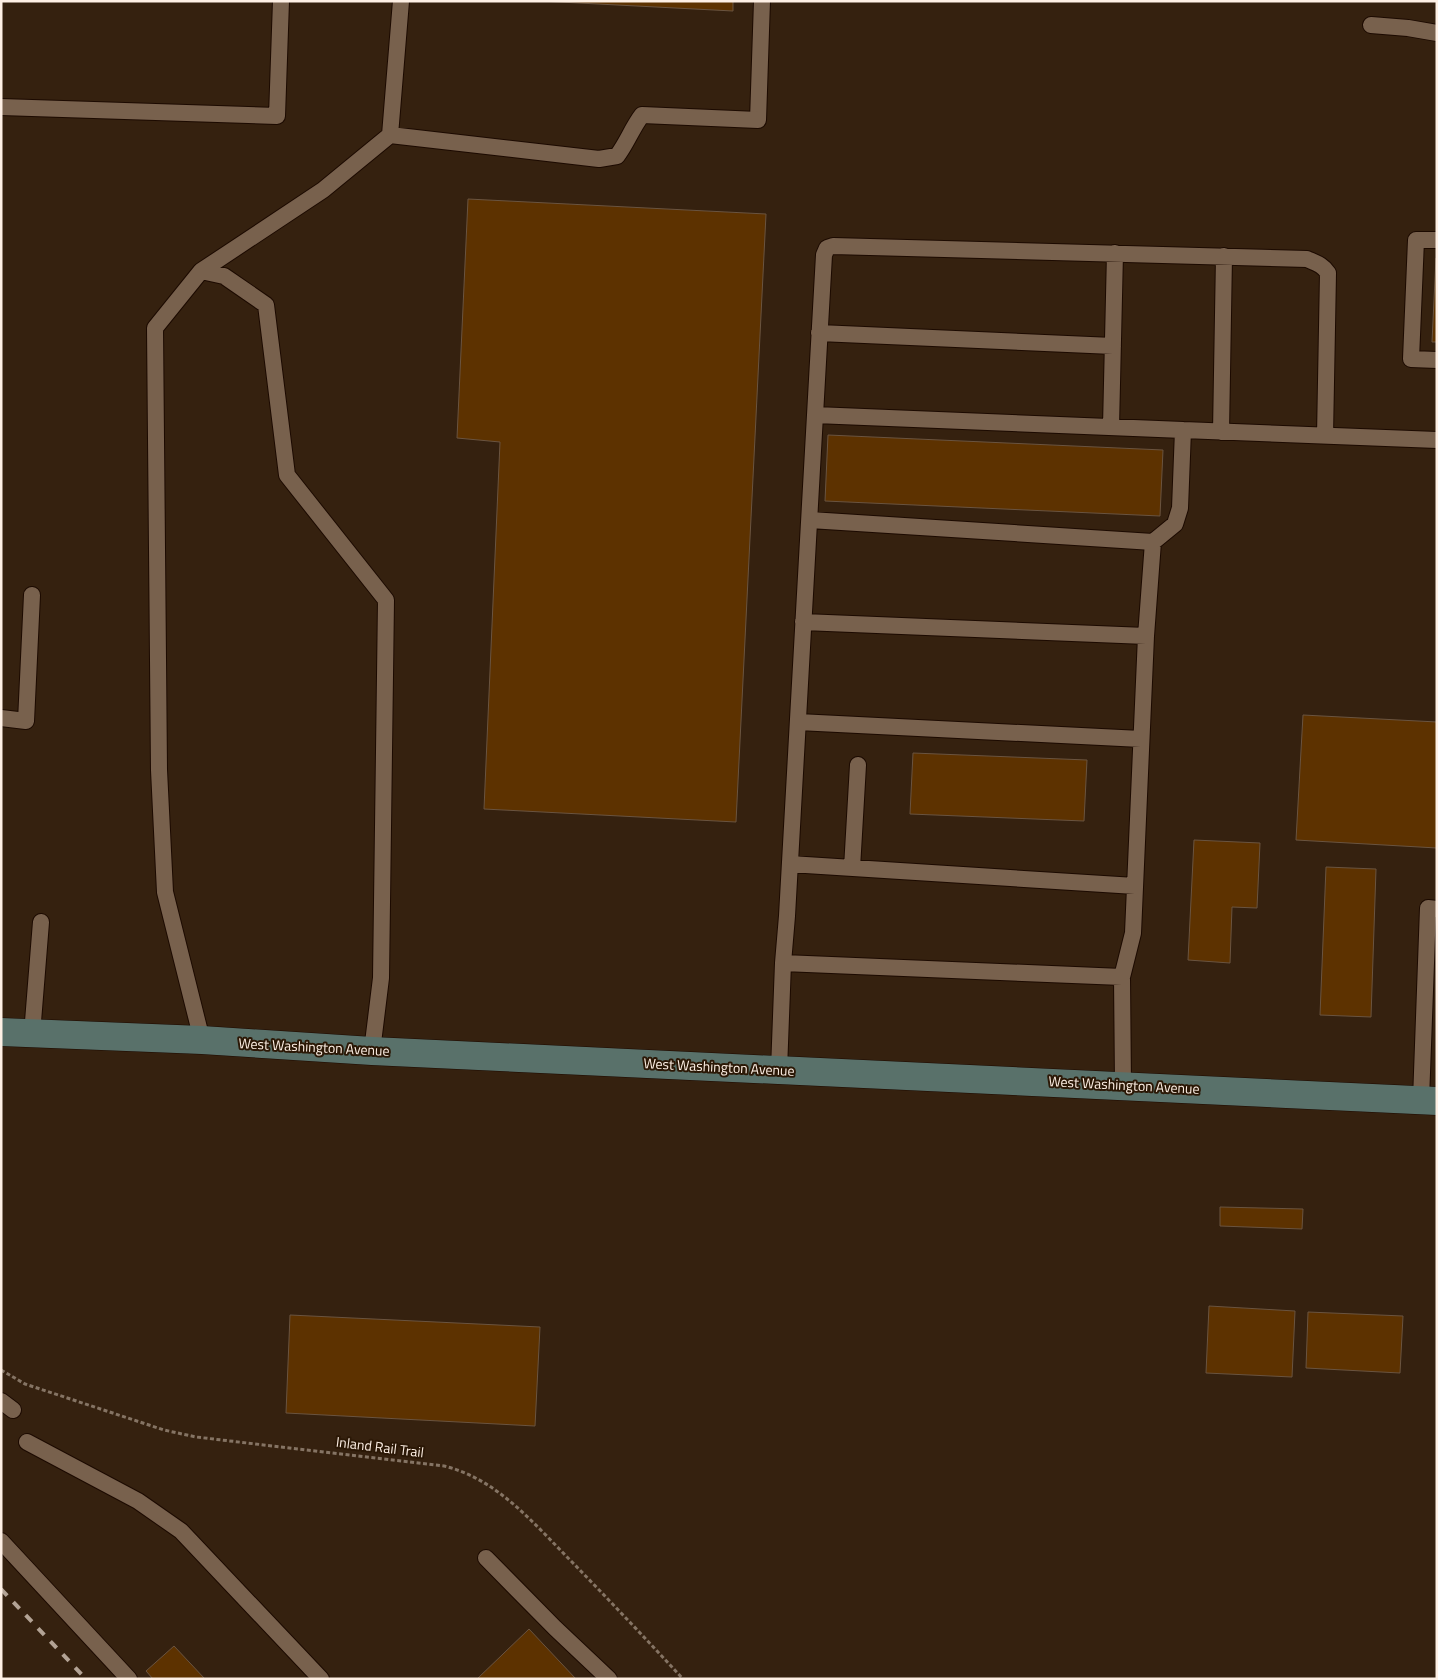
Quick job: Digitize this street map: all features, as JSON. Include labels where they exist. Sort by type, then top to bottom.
[{"type":"main road","name":"West Washington Avenue","points":[[1,1032],[202,1040],[372,1051],[1429,1100]]},
{"type":"lane","points":[[1,107],[277,116],[281,1]]},
{"type":"lane","points":[[202,1040],[165,892],[159,770],[155,328],[201,270],[323,190],[390,135],[401,1]]},
{"type":"lane","points":[[390,135],[599,159],[617,156],[625,146],[635,124],[642,115],[758,120],[762,1]]},
{"type":"lane","points":[[1371,25],[1437,33]]},
{"type":"lane","points":[[1437,240],[1416,240],[1411,359],[1437,360]]},
{"type":"lane","points":[[779,1070],[783,963],[824,255],[827,248],[833,246],[1307,259],[1320,264],[1328,273],[1325,436]]},
{"type":"lane","points":[[1111,427],[1115,253]]},
{"type":"lane","points":[[1220,432],[1224,256]]},
{"type":"lane","points":[[201,270],[224,276],[266,306],[287,474],[386,600],[381,978],[372,1051]]},
{"type":"lane","points":[[820,333],[1113,346]]},
{"type":"lane","points":[[815,414],[1437,440]]},
{"type":"lane","points":[[810,520],[1153,542],[1175,524],[1180,508],[1183,430]]},
{"type":"lane","points":[[1123,1085],[1122,977],[1133,933],[1146,636],[1153,542]]},
{"type":"lane","points":[[1,718],[26,721],[32,595]]},
{"type":"lane","points":[[803,622],[1146,636]]},
{"type":"lane","points":[[798,722],[1141,739]]},
{"type":"lane","points":[[852,868],[858,764]]},
{"type":"lane","points":[[790,864],[1135,886]]},
{"type":"lane","points":[[1429,1100],[1428,908],[1437,908]]},
{"type":"lane","points":[[32,1034],[41,922]]},
{"type":"lane","points":[[783,963],[1122,977]]},
{"type":"lane","points":[[28,1442],[138,1501],[182,1531],[320,1679]]},
{"type":"lane","points":[[1,1542],[130,1679]]},
{"type":"lane","points":[[486,1558],[555,1628],[609,1679]]},
{"type":"path","name":"Inland Rail Trail","points":[[1,1370],[25,1384],[164,1430],[196,1437],[444,1466],[461,1470],[486,1483],[513,1503],[534,1522],[683,1679]]},
{"type":"building","points":[[540,1],[733,1],[733,11]]},
{"type":"building","points":[[468,199],[766,214],[736,822],[484,809],[500,442],[457,438]]},
{"type":"building","points":[[1436,258],[1437,342],[1432,342]]},
{"type":"building","points":[[828,435],[1163,450],[1160,516],[825,501]]},
{"type":"building","points":[[1303,715],[1437,722],[1437,848],[1296,840]]},
{"type":"building","points":[[913,753],[1087,760],[1084,821],[910,814]]},
{"type":"building","points":[[1194,840],[1260,843],[1257,908],[1232,907],[1230,963],[1188,960]]},
{"type":"building","points":[[1326,867],[1376,869],[1371,1017],[1320,1015]]},
{"type":"building","points":[[1220,1207],[1303,1209],[1302,1229],[1220,1226]]},
{"type":"building","points":[[1209,1306],[1295,1311],[1292,1377],[1206,1373]]},
{"type":"building","points":[[1308,1312],[1403,1316],[1400,1373],[1306,1368]]},
{"type":"building","points":[[290,1315],[540,1327],[535,1426],[286,1413]]},
{"type":"building","points":[[529,1629],[576,1679],[477,1679]]},
{"type":"building","points":[[174,1646],[205,1679],[153,1679],[146,1671]]},
{"type":"railway","points":[[1,1589],[86,1679]]}]
